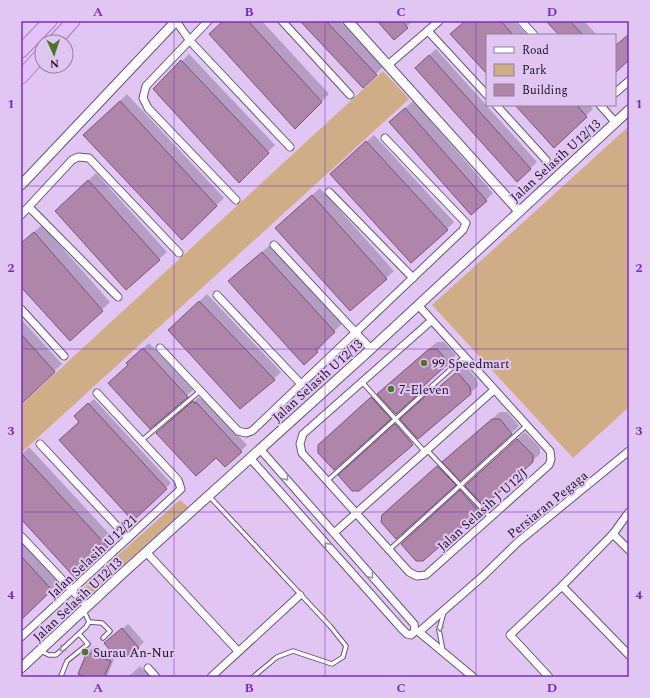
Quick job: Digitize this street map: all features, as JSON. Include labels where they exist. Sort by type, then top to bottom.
[{"type":"highway","points":[[21,51],[50,21]]},
{"type":"highway","points":[[61,34],[73,21]]},
{"type":"highway","points":[[21,77],[34,63]]},
{"type":"street","points":[[21,185],[176,21],[190,41],[290,147]]},
{"type":"street","points":[[208,21],[146,86],[143,98],[145,103],[236,200]]},
{"type":"street","points":[[282,21],[350,95]]},
{"type":"street","points":[[348,21],[519,211]]},
{"type":"street","points":[[388,65],[439,21]]},
{"type":"street","points":[[521,21],[533,34]]},
{"type":"street","points":[[428,31],[486,94]]},
{"type":"street","points":[[616,92],[629,81]]},
{"type":"street","points":[[497,106],[546,160]]},
{"type":"street","points":[[602,106],[616,122]]},
{"type":"street","name":"Jalan Selasih U12/13","points":[[21,668],[146,552],[371,349],[629,110]]},
{"type":"street","points":[[160,348],[238,431],[246,433],[252,431],[464,230],[466,223],[385,138]]},
{"type":"street","points":[[21,215],[72,160],[83,156],[89,158],[93,162],[179,253]]},
{"type":"street","points":[[329,192],[413,278]]},
{"type":"street","points":[[28,207],[118,297]]},
{"type":"street","points":[[274,245],[371,349]]},
{"type":"street","points":[[218,295],[301,384]]},
{"type":"street","points":[[418,305],[527,425]]},
{"type":"street","points":[[21,309],[64,356]]},
{"type":"street","points":[[389,550],[302,453],[300,444],[303,434],[431,321]]},
{"type":"street","points":[[334,533],[494,390]]},
{"type":"street","points":[[97,393],[141,441]]},
{"type":"street","name":"Jalan Selasih J U12/J","points":[[389,550],[409,572],[417,576],[426,575],[548,465],[551,459],[550,451],[527,425]]},
{"type":"street","name":"Jalan Selasih U12/21","points":[[21,637],[180,491],[181,485],[178,480],[141,441]]},
{"type":"street","points":[[40,444],[128,538]]},
{"type":"street","points":[[250,458],[400,628],[407,634],[411,635],[415,631],[414,624],[260,449]]},
{"type":"street","name":"Persiaran Pegaga","points":[[443,651],[419,632],[482,577],[518,542],[629,450]]},
{"type":"street","points":[[549,677],[510,635],[562,586],[613,534],[629,512]]},
{"type":"street","points":[[613,534],[629,550]]},
{"type":"street","points":[[21,536],[73,590],[85,608]]},
{"type":"street","points":[[146,552],[238,651]]},
{"type":"street","points":[[562,586],[629,655]]},
{"type":"street","points":[[210,677],[300,595]]},
{"type":"street","points":[[443,651],[473,677]]},
{"type":"street","points":[[148,668],[156,677]]},
{"type":"lane","points":[[327,481],[464,357]]},
{"type":"lane","points":[[362,382],[490,517]]},
{"type":"lane","points":[[141,441],[200,390]]},
{"type":"lane","points":[[389,550],[527,425]]},
{"type":"lane","points":[[209,496],[330,626],[346,646],[343,657],[332,664],[293,650],[277,657],[253,677]]},
{"type":"lane","points":[[85,608],[89,622]]},
{"type":"lane","points":[[443,651],[439,630],[446,608]]},
{"type":"lane","points":[[41,651],[49,655],[56,655],[79,634],[89,622]]},
{"type":"lane","points":[[89,622],[102,623],[110,631],[103,638]]},
{"type":"lane","points":[[61,676],[67,661],[88,644],[79,634]]},
{"type":"green space","points":[[383,71],[409,99],[21,453],[21,405]]},
{"type":"green space","points":[[629,126],[629,407],[573,458],[432,305]]},
{"type":"green space","points":[[180,500],[188,507],[93,592],[86,595],[83,592],[88,582]]},
{"type":"building","points":[[223,21],[248,21],[322,102],[295,129],[209,34]]},
{"type":"building","points":[[300,21],[326,21],[377,75],[363,88]]},
{"type":"building","points":[[377,21],[402,21],[408,28],[394,40]]},
{"type":"building","points":[[465,21],[501,21],[512,34],[486,34],[486,73],[450,34]]},
{"type":"building","points":[[546,21],[570,21],[582,34],[558,34]]},
{"type":"building","points":[[629,34],[629,60],[616,72],[616,45]]},
{"type":"building","points":[[429,55],[531,169],[517,182],[415,68]]},
{"type":"building","points":[[181,60],[269,153],[239,183],[153,89]]},
{"type":"building","points":[[120,101],[217,206],[182,240],[83,135]]},
{"type":"building","points":[[516,106],[578,106],[587,117],[554,148]]},
{"type":"building","points":[[405,108],[487,201],[471,215],[389,122]]},
{"type":"building","points":[[366,141],[448,230],[411,263],[330,174]]},
{"type":"building","points":[[88,180],[160,260],[126,290],[55,211]]},
{"type":"building","points":[[312,195],[387,279],[350,311],[275,228]]},
{"type":"building","points":[[34,232],[103,311],[70,341],[21,287],[21,243]]},
{"type":"building","points":[[262,252],[335,332],[316,350],[318,352],[304,365],[228,281]]},
{"type":"building","points":[[199,301],[275,380],[240,409],[168,330]]},
{"type":"building","points":[[21,334],[55,372],[21,404]]},
{"type":"building","points":[[143,348],[188,397],[150,429],[108,383],[128,365],[126,363]]},
{"type":"building","points":[[429,349],[437,349],[449,363],[422,387],[424,389],[396,414],[377,394]]},
{"type":"building","points":[[457,372],[470,387],[471,394],[418,439],[400,419],[428,394],[429,395]]},
{"type":"building","points":[[371,397],[391,419],[334,470],[318,453],[318,445]]},
{"type":"building","points":[[193,401],[195,404],[196,402],[242,452],[225,467],[216,458],[196,476],[156,433]]},
{"type":"building","points":[[88,403],[167,489],[133,521],[59,440],[79,422],[74,416]]},
{"type":"building","points":[[492,419],[500,419],[512,434],[460,481],[442,462]]},
{"type":"building","points":[[395,424],[413,445],[359,491],[352,491],[338,475]]},
{"type":"building","points":[[517,439],[533,455],[533,462],[484,506],[465,486]]},
{"type":"building","points":[[21,453],[108,547],[76,579],[21,519]]},
{"type":"building","points":[[437,466],[456,485],[396,539],[381,522],[382,515]]},
{"type":"building","points":[[460,490],[479,512],[423,561],[416,561],[401,544]]},
{"type":"building","points":[[21,556],[52,590],[21,620]]},
{"type":"building","points":[[122,628],[139,648],[128,657],[122,650],[115,656],[104,643]]},
{"type":"building","points":[[87,652],[111,661],[104,677],[86,677],[78,674]]},
{"type":"place","name":"99 Speedmart","points":[[424,363]]},
{"type":"place","name":"7-Eleven","points":[[391,389]]},
{"type":"place","name":"Surau An-Nur","points":[[85,652]]}]
